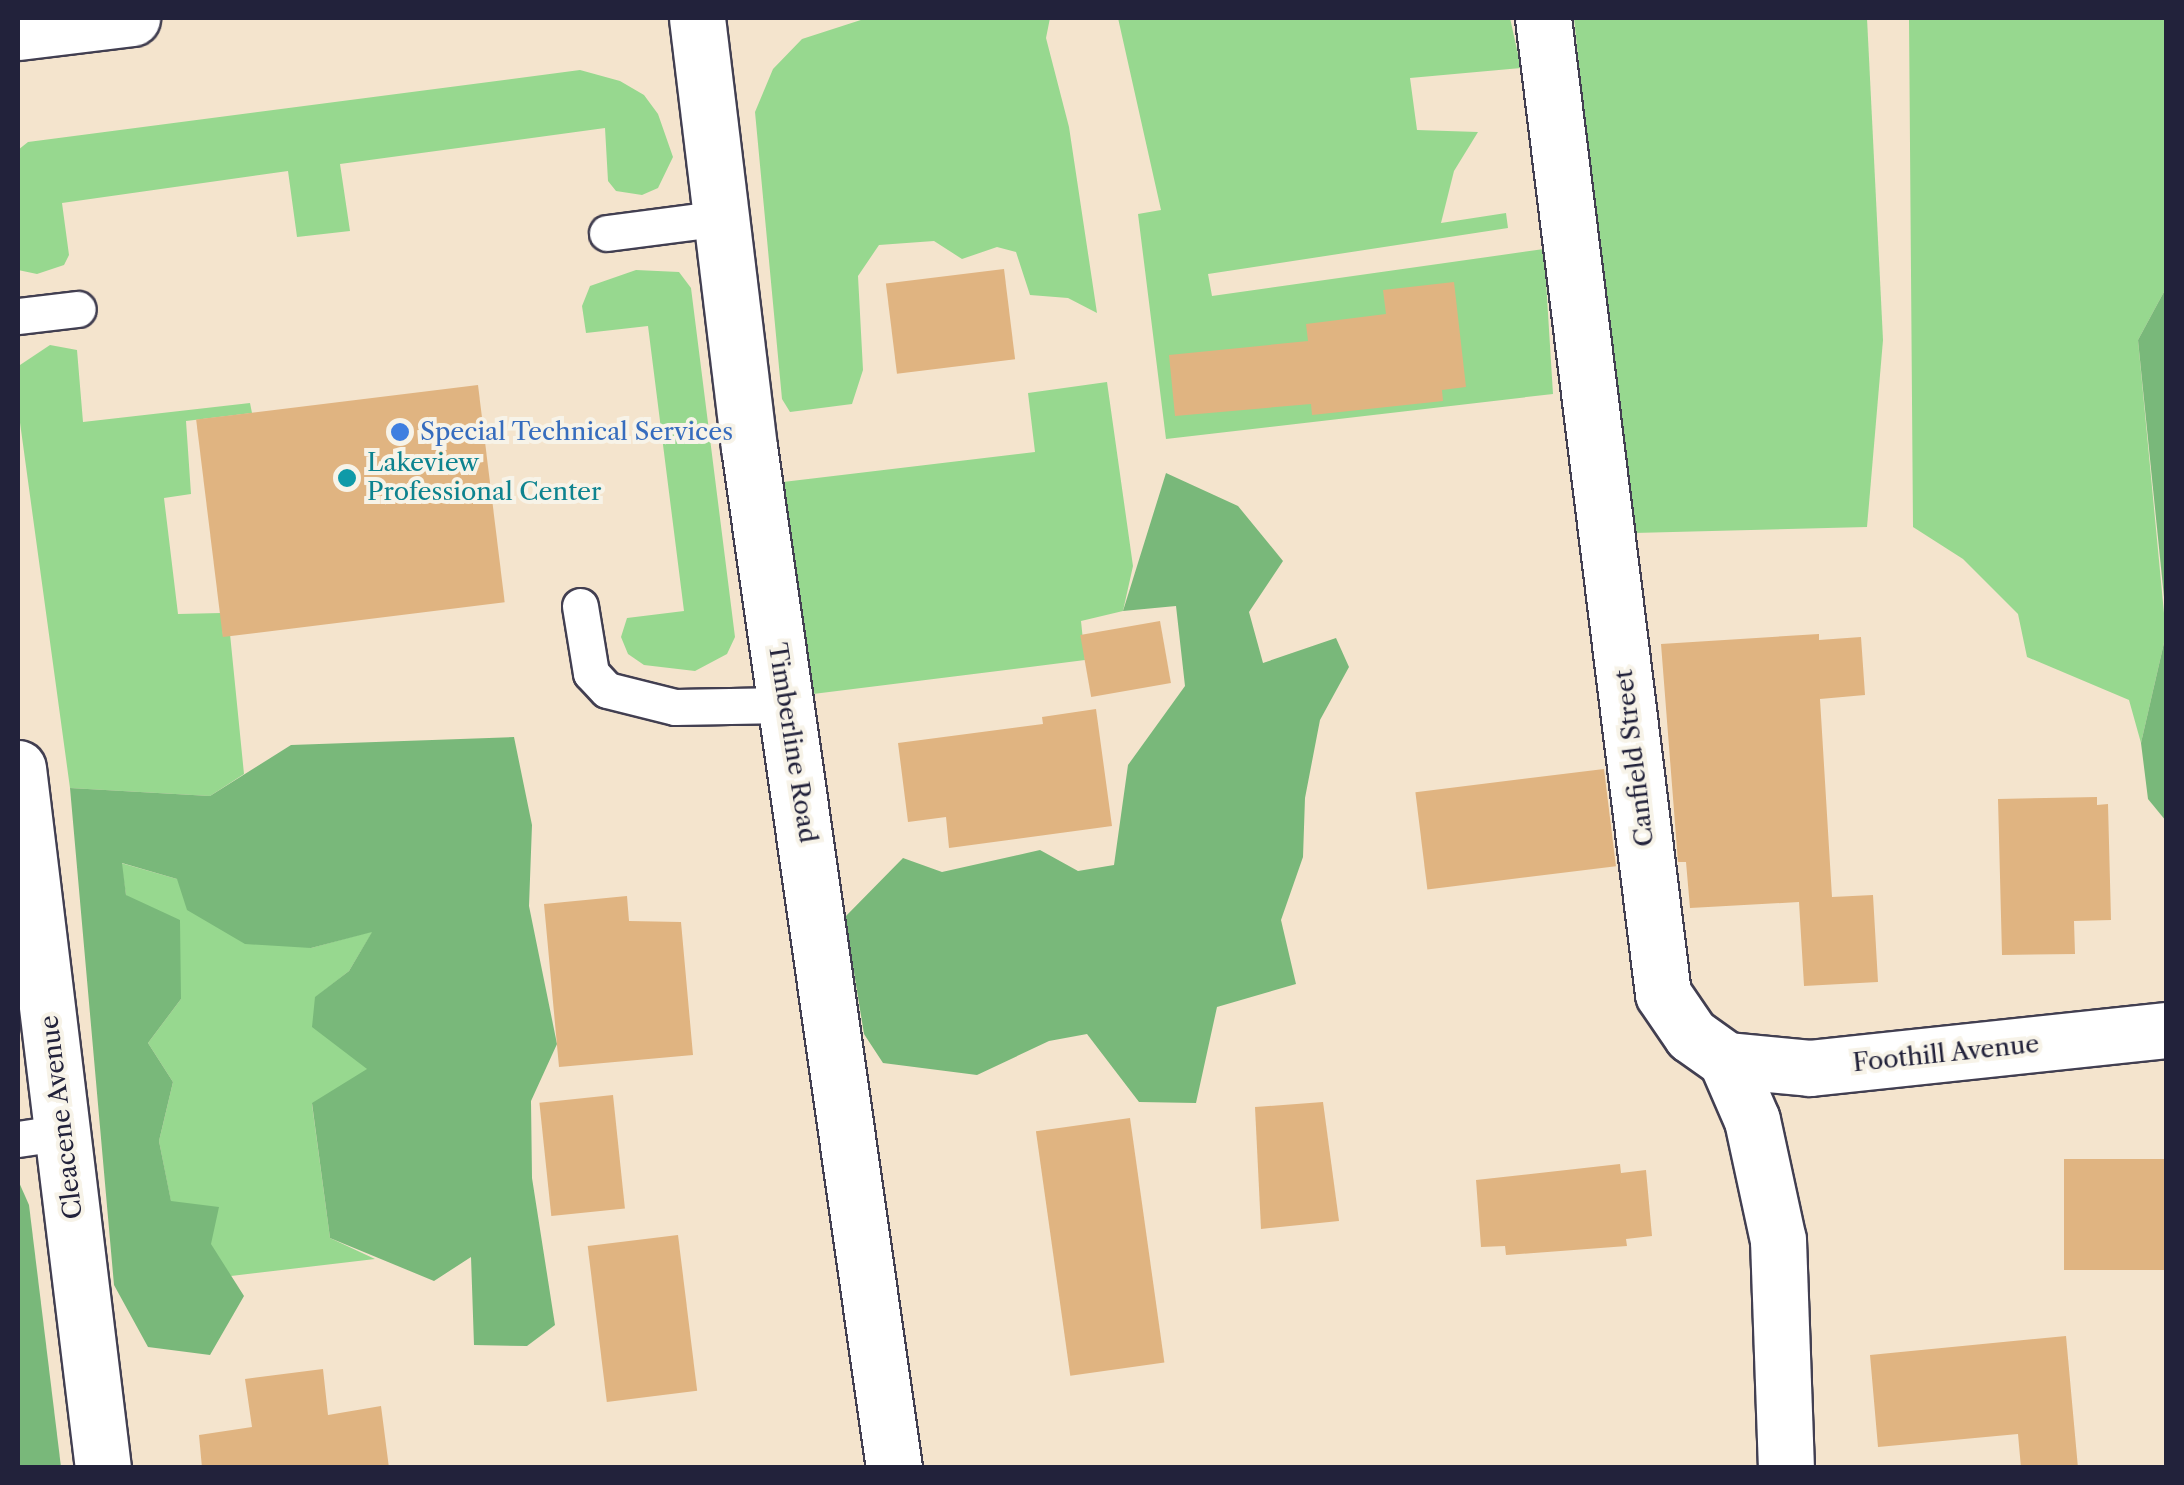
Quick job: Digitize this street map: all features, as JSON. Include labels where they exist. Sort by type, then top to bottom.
[{"type":"street","points":[[18,32],[132,18]]},
{"type":"street","name":"Timberline Road","points":[[697,18],[785,705],[894,1468]]},
{"type":"street","name":"Canfield Street","points":[[1542,18],[1662,994],[1692,1035],[1726,1060],[1752,1120],[1778,1240],[1786,1468]]},
{"type":"street","name":"Cleacene Avenue","points":[[19,787],[41,1136],[103,1468]]},
{"type":"street","name":"Foothill Avenue","points":[[1726,1060],[1810,1068],[2166,1030]]},
{"type":"lane","points":[[608,232],[723,218]]},
{"type":"lane","points":[[18,316],[78,309]]},
{"type":"lane","points":[[580,606],[592,673],[607,690],[675,707],[785,705]]},
{"type":"green space","points":[[867,18],[1050,18],[1046,38],[1069,127],[1097,313],[1068,298],[1030,295],[1016,252],[997,247],[962,259],[934,241],[879,245],[858,276],[863,370],[852,404],[790,412],[782,399],[755,112],[773,69],[802,39]]},
{"type":"green space","points":[[1118,18],[1510,18],[1521,68],[1410,78],[1417,130],[1478,132],[1454,171],[1441,223],[1506,213],[1508,228],[1208,274],[1212,296],[1544,249],[1553,394],[1166,439],[1138,214],[1161,210]]},
{"type":"green space","points":[[1574,18],[1867,18],[1883,340],[1867,527],[1634,533],[1626,513]]},
{"type":"green space","points":[[1909,18],[2166,18],[2166,288],[2138,340],[2166,634],[2141,743],[2129,700],[2027,657],[2018,614],[1963,559],[1913,527]]},
{"type":"green space","points":[[580,70],[620,81],[644,95],[658,114],[673,157],[658,188],[642,195],[616,191],[608,181],[605,128],[340,164],[350,231],[297,237],[288,171],[62,203],[69,255],[64,265],[37,274],[18,270],[18,150],[28,142]]},
{"type":"green space","points":[[636,270],[679,272],[691,288],[735,637],[727,654],[695,671],[644,665],[628,654],[621,637],[627,618],[684,611],[648,326],[586,333],[582,306],[590,286]]},
{"type":"green space","points":[[2166,288],[2166,617],[2138,340]]},
{"type":"green space","points":[[50,345],[77,350],[83,422],[250,403],[252,413],[186,421],[191,494],[164,498],[178,614],[221,613],[223,635],[230,634],[244,774],[210,796],[70,788],[18,408],[20,365]]},
{"type":"green space","points":[[1107,382],[1133,566],[1123,611],[1081,621],[1085,660],[813,694],[783,482],[1035,452],[1028,393]]},
{"type":"green space","points":[[1166,473],[1238,506],[1283,561],[1249,612],[1263,663],[1336,638],[1349,667],[1320,720],[1305,798],[1303,857],[1281,920],[1296,984],[1217,1007],[1196,1103],[1139,1102],[1087,1034],[1049,1041],[977,1075],[883,1063],[864,1034],[845,917],[903,858],[942,872],[1040,850],[1078,871],[1114,865],[1128,765],[1185,686],[1176,606],[1123,611]]},
{"type":"green space","points":[[2166,634],[2166,821],[2148,799],[2141,743]]},
{"type":"green space","points":[[514,737],[532,825],[529,906],[557,1044],[531,1101],[532,1178],[555,1325],[527,1346],[474,1345],[471,1257],[434,1281],[330,1238],[312,1103],[367,1069],[312,1027],[315,997],[349,971],[372,932],[311,948],[245,944],[187,910],[177,879],[122,863],[126,895],[180,920],[181,999],[148,1043],[173,1082],[159,1141],[171,1201],[219,1207],[211,1244],[244,1296],[210,1355],[148,1347],[114,1285],[70,788],[210,796],[291,745]]},
{"type":"green space","points":[[121,863],[177,879],[311,948],[373,931],[349,971],[316,997],[368,1070],[312,1104],[330,1238],[375,1259],[231,1276],[171,1202],[159,1141],[173,1082],[148,1043],[181,999],[126,895]]},
{"type":"green space","points":[[18,1180],[29,1205],[61,1467],[18,1467]]},
{"type":"building","points":[[1004,269],[1015,359],[897,374],[886,284]]},
{"type":"building","points":[[1454,282],[1466,387],[1442,390],[1443,401],[1312,415],[1311,404],[1175,416],[1169,355],[1308,341],[1306,324],[1386,314],[1383,290]]},
{"type":"building","name":"Lakeview Professional Center","points":[[478,385],[505,602],[223,637],[196,420]]},
{"type":"building","points":[[1160,621],[1171,683],[1091,697],[1080,635]]},
{"type":"building","points":[[1819,634],[1819,640],[1861,637],[1865,695],[1820,699],[1832,897],[1873,895],[1878,982],[1804,986],[1799,902],[1690,908],[1686,862],[1678,862],[1661,644]]},
{"type":"building","points":[[1096,709],[1112,826],[949,848],[946,817],[908,822],[898,743],[1043,724],[1042,717]]},
{"type":"building","points":[[1604,769],[1616,866],[1427,889],[1415,792]]},
{"type":"building","points":[[2097,797],[2097,805],[2108,804],[2111,920],[2074,921],[2075,954],[2002,955],[1998,799]]},
{"type":"building","points":[[627,896],[629,921],[681,922],[693,1055],[559,1067],[544,904]]},
{"type":"building","points":[[613,1095],[625,1208],[551,1216],[539,1103]]},
{"type":"building","points":[[1323,1102],[1339,1221],[1261,1229],[1255,1107]]},
{"type":"building","points":[[1130,1118],[1164,1363],[1070,1376],[1036,1131]]},
{"type":"building","points":[[2064,1159],[2166,1159],[2166,1270],[2064,1270]]},
{"type":"building","points":[[1620,1164],[1621,1173],[1646,1170],[1652,1236],[1626,1239],[1627,1246],[1506,1255],[1505,1246],[1481,1247],[1476,1180]]},
{"type":"building","points":[[678,1235],[697,1391],[607,1402],[588,1246]]},
{"type":"building","points":[[2066,1336],[2078,1468],[2021,1468],[2018,1434],[1878,1447],[1870,1355]]},
{"type":"building","points":[[323,1369],[328,1415],[381,1406],[389,1468],[202,1468],[199,1435],[252,1427],[245,1379]]},
{"type":"place","name":"Special Technical Services","points":[[400,432]]},
{"type":"place","name":"Lakeview Professional Center","points":[[347,478]]}]
